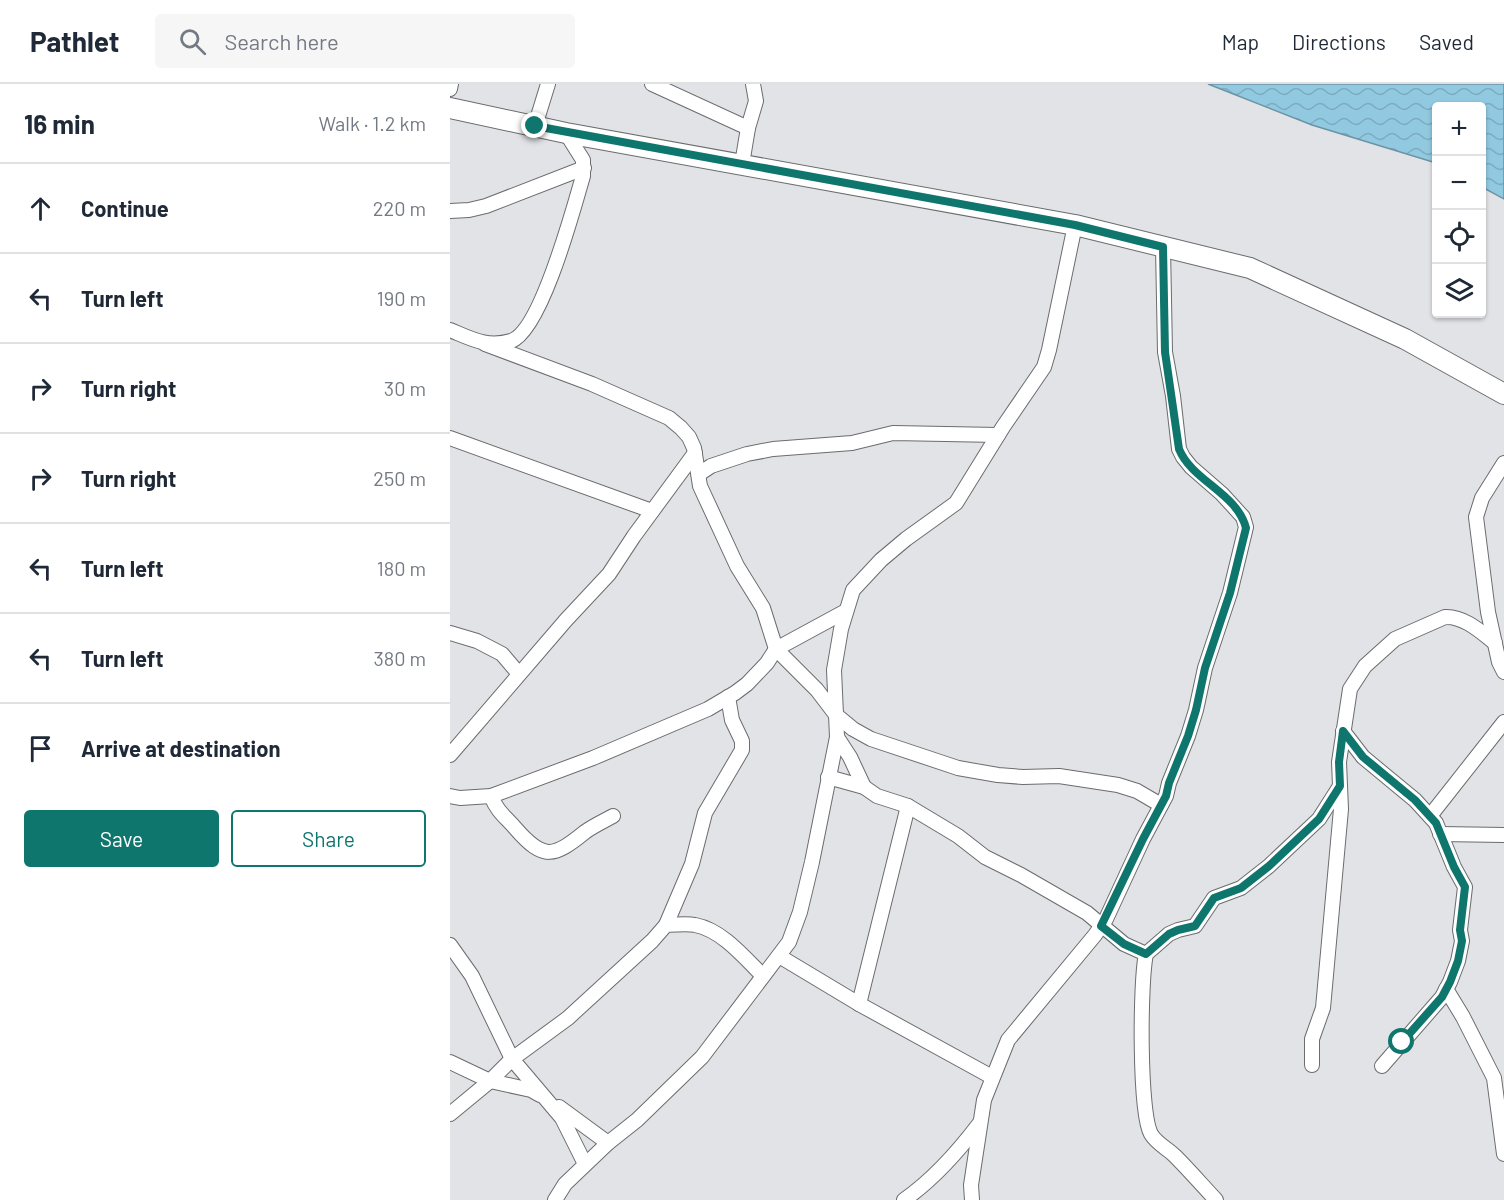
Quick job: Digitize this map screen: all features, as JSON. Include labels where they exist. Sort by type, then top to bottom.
[{"type":"street","points":[[450,89],[451,84]]},
{"type":"street","points":[[535,126],[548,84]]},
{"type":"street","points":[[652,84],[748,128]]},
{"type":"street","points":[[742,164],[748,128],[756,101],[753,84]]},
{"type":"street","points":[[450,108],[566,133],[1075,225],[1250,268],[1404,339],[1504,394]]},
{"type":"street","points":[[484,344],[513,340],[527,328],[542,300],[584,176],[583,160],[566,133]]},
{"type":"street","points":[[450,211],[486,206],[584,168]]},
{"type":"street","points":[[555,1200],[565,1184],[585,1164],[637,1120],[702,1057],[789,942],[800,912],[812,862],[837,737],[834,670],[846,611],[853,590],[906,539],[956,504],[998,435],[1044,367],[1075,225]]},
{"type":"street","points":[[972,1200],[971,1185],[980,1122],[984,1100],[992,1077],[1008,1040],[1101,926],[1161,805],[1196,710],[1205,668],[1230,593],[1246,528],[1243,517],[1222,494],[1191,467],[1179,449],[1165,352],[1163,247]]},
{"type":"street","points":[[450,330],[592,384],[669,418],[689,437],[696,453],[700,486],[726,543],[763,608],[776,649],[817,690],[836,715],[853,729],[871,739],[958,768],[998,775],[1059,776],[1118,785],[1137,791],[1161,805]]},
{"type":"street","points":[[699,474],[711,466],[747,454],[773,449],[841,445],[893,433],[998,435]]},
{"type":"street","points":[[450,438],[652,511]]},
{"type":"street","points":[[450,755],[609,574],[652,511],[696,453]]},
{"type":"street","points":[[1504,463],[1482,498],[1476,517],[1488,612],[1499,662],[1504,672]]},
{"type":"street","points":[[450,796],[460,798],[491,796],[593,758],[708,709],[747,684],[768,663],[776,649],[846,611]]},
{"type":"street","points":[[1312,1065],[1312,1039],[1323,1008],[1341,809],[1339,762],[1350,689],[1365,666],[1395,639],[1445,617],[1454,616],[1471,625],[1495,643]]},
{"type":"street","points":[[450,633],[477,640],[502,654],[519,674]]},
{"type":"street","points":[[450,1114],[490,1081],[512,1059],[568,1018],[652,941],[666,925],[692,864],[705,813],[742,750],[742,741],[732,720],[728,697]]},
{"type":"street","points":[[1430,816],[1504,722]]},
{"type":"street","points":[[1343,731],[1363,757],[1415,800],[1436,823],[1465,887],[1460,930],[1462,941],[1458,961],[1446,989],[1442,997],[1382,1066]]},
{"type":"street","points":[[837,737],[850,757],[864,787]]},
{"type":"street","points":[[828,777],[864,787],[877,796],[908,806],[958,836],[985,857],[1021,875],[1087,914],[1124,944],[1146,954]]},
{"type":"street","points":[[1216,1200],[1173,1154],[1160,1144],[1151,1133],[1147,1121],[1142,1008],[1146,954],[1169,934],[1195,926],[1214,898],[1241,888],[1269,866],[1319,819],[1340,786]]},
{"type":"street","points":[[491,796],[497,810],[509,820],[527,842],[542,851],[555,852],[571,844],[587,830],[613,816]]},
{"type":"street","points":[[859,1004],[908,806]]},
{"type":"street","points":[[1440,834],[1504,835]]},
{"type":"street","points":[[674,904],[693,924]]},
{"type":"street","points":[[666,925],[693,924],[708,929],[731,945],[763,976]]},
{"type":"street","points":[[450,945],[472,976],[512,1059],[562,1118],[585,1164]]},
{"type":"street","points":[[778,956],[859,1004],[992,1077]]},
{"type":"street","points":[[1446,989],[1494,1078],[1504,1154]]},
{"type":"street","points":[[450,1062],[490,1081],[531,1090],[608,1143]]},
{"type":"street","points":[[904,1200],[925,1185],[949,1161],[980,1122]]},
{"type":"water","points":[[1208,84],[1504,84],[1504,199],[1486,189],[1486,102],[1432,102],[1432,162],[1312,125]]},
{"type":"route","points":[[535,126],[1075,225],[1163,247],[1165,352],[1179,449],[1191,467],[1222,494],[1243,517],[1246,528],[1230,593],[1205,668],[1188,736],[1166,796],[1101,926],[1124,944],[1146,954],[1169,934],[1195,926],[1214,898],[1241,888],[1269,866],[1319,819],[1340,786],[1339,762],[1343,731],[1363,757],[1415,800],[1436,823],[1465,887],[1460,930],[1462,941],[1450,982],[1442,997],[1402,1042]]}]
